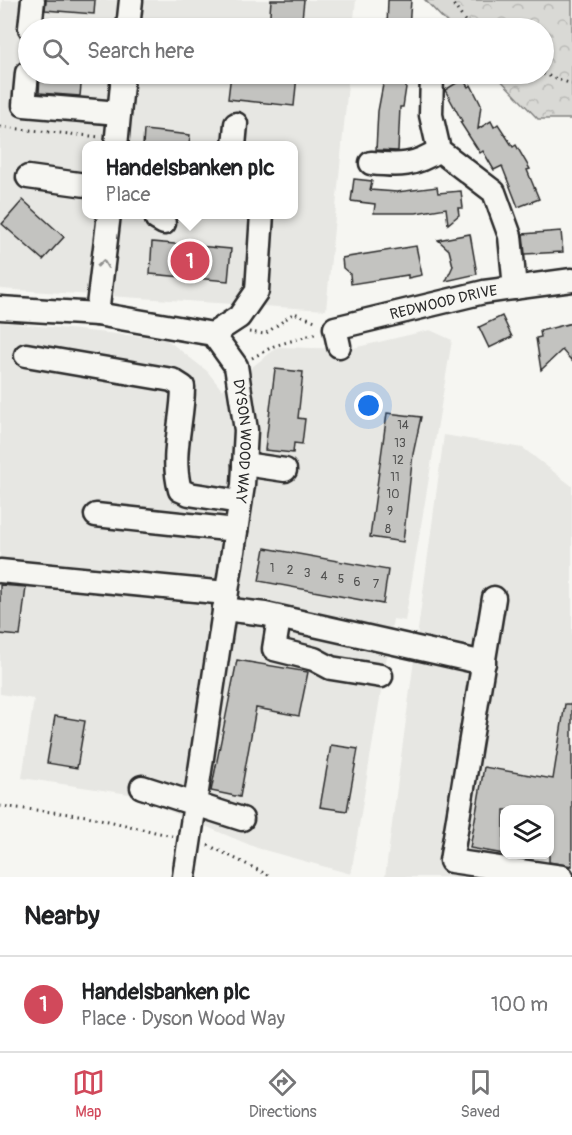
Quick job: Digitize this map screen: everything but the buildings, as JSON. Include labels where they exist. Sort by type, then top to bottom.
[{"type":"street","points":[[31,18],[33,0]]},
{"type":"street","points":[[131,18],[136,1]]},
{"type":"street","points":[[26,84],[24,105],[120,113]]},
{"type":"street","points":[[117,141],[126,84]]},
{"type":"street","points":[[430,156],[432,84]]},
{"type":"street","points":[[370,163],[398,166],[430,156],[494,192],[510,236],[515,288]]},
{"type":"street","points":[[28,177],[82,184]]},
{"type":"street","points":[[97,314],[108,219]]},
{"type":"street","points":[[0,308],[97,314],[217,331],[239,317],[257,291],[262,219]]},
{"type":"street","name":"REDWOOD DRIVE","points":[[337,337],[484,292],[572,280]]},
{"type":"street","name":"DYSON WOOD WAY","points":[[184,877],[244,464],[246,430],[236,366],[217,331]]},
{"type":"street","points":[[26,355],[172,380],[183,387],[183,416],[175,450],[180,490],[189,494],[240,502]]},
{"type":"street","points":[[244,464],[285,470]]},
{"type":"street","points":[[96,514],[236,530]]},
{"type":"street","points":[[0,571],[225,601],[279,618],[484,663]]},
{"type":"street","points":[[495,598],[451,861],[562,877]]},
{"type":"street","points":[[279,618],[274,649],[314,659],[331,668],[381,676]]},
{"type":"street","points":[[142,787],[242,819]]},
{"type":"path","points":[[450,0],[463,18]]},
{"type":"path","points":[[554,78],[572,84]]},
{"type":"path","points":[[0,127],[102,141]]},
{"type":"path","points":[[217,331],[265,334],[294,314],[337,337]]},
{"type":"path","points":[[236,366],[274,346],[337,337]]},
{"type":"path","points":[[0,806],[87,816],[204,843],[272,877]]},
{"type":"shaded area","points":[[2,0],[356,0],[354,18],[18,18],[18,84],[348,84],[326,310],[0,289],[0,26]]},
{"type":"shaded area","points":[[0,322],[166,339],[207,371],[222,390],[278,347],[349,349],[430,330],[452,340],[405,621],[393,619],[351,874],[257,848],[129,794],[22,778],[34,699],[0,694]]},
{"type":"shaded area","points":[[444,435],[523,448],[572,486],[572,877],[385,877]]},
{"type":"green space","points":[[425,0],[572,0],[572,119],[538,119],[505,84],[554,84],[554,18],[442,18]]},
{"type":"place","name":"Handelsbanken plc","points":[[190,261]]}]
